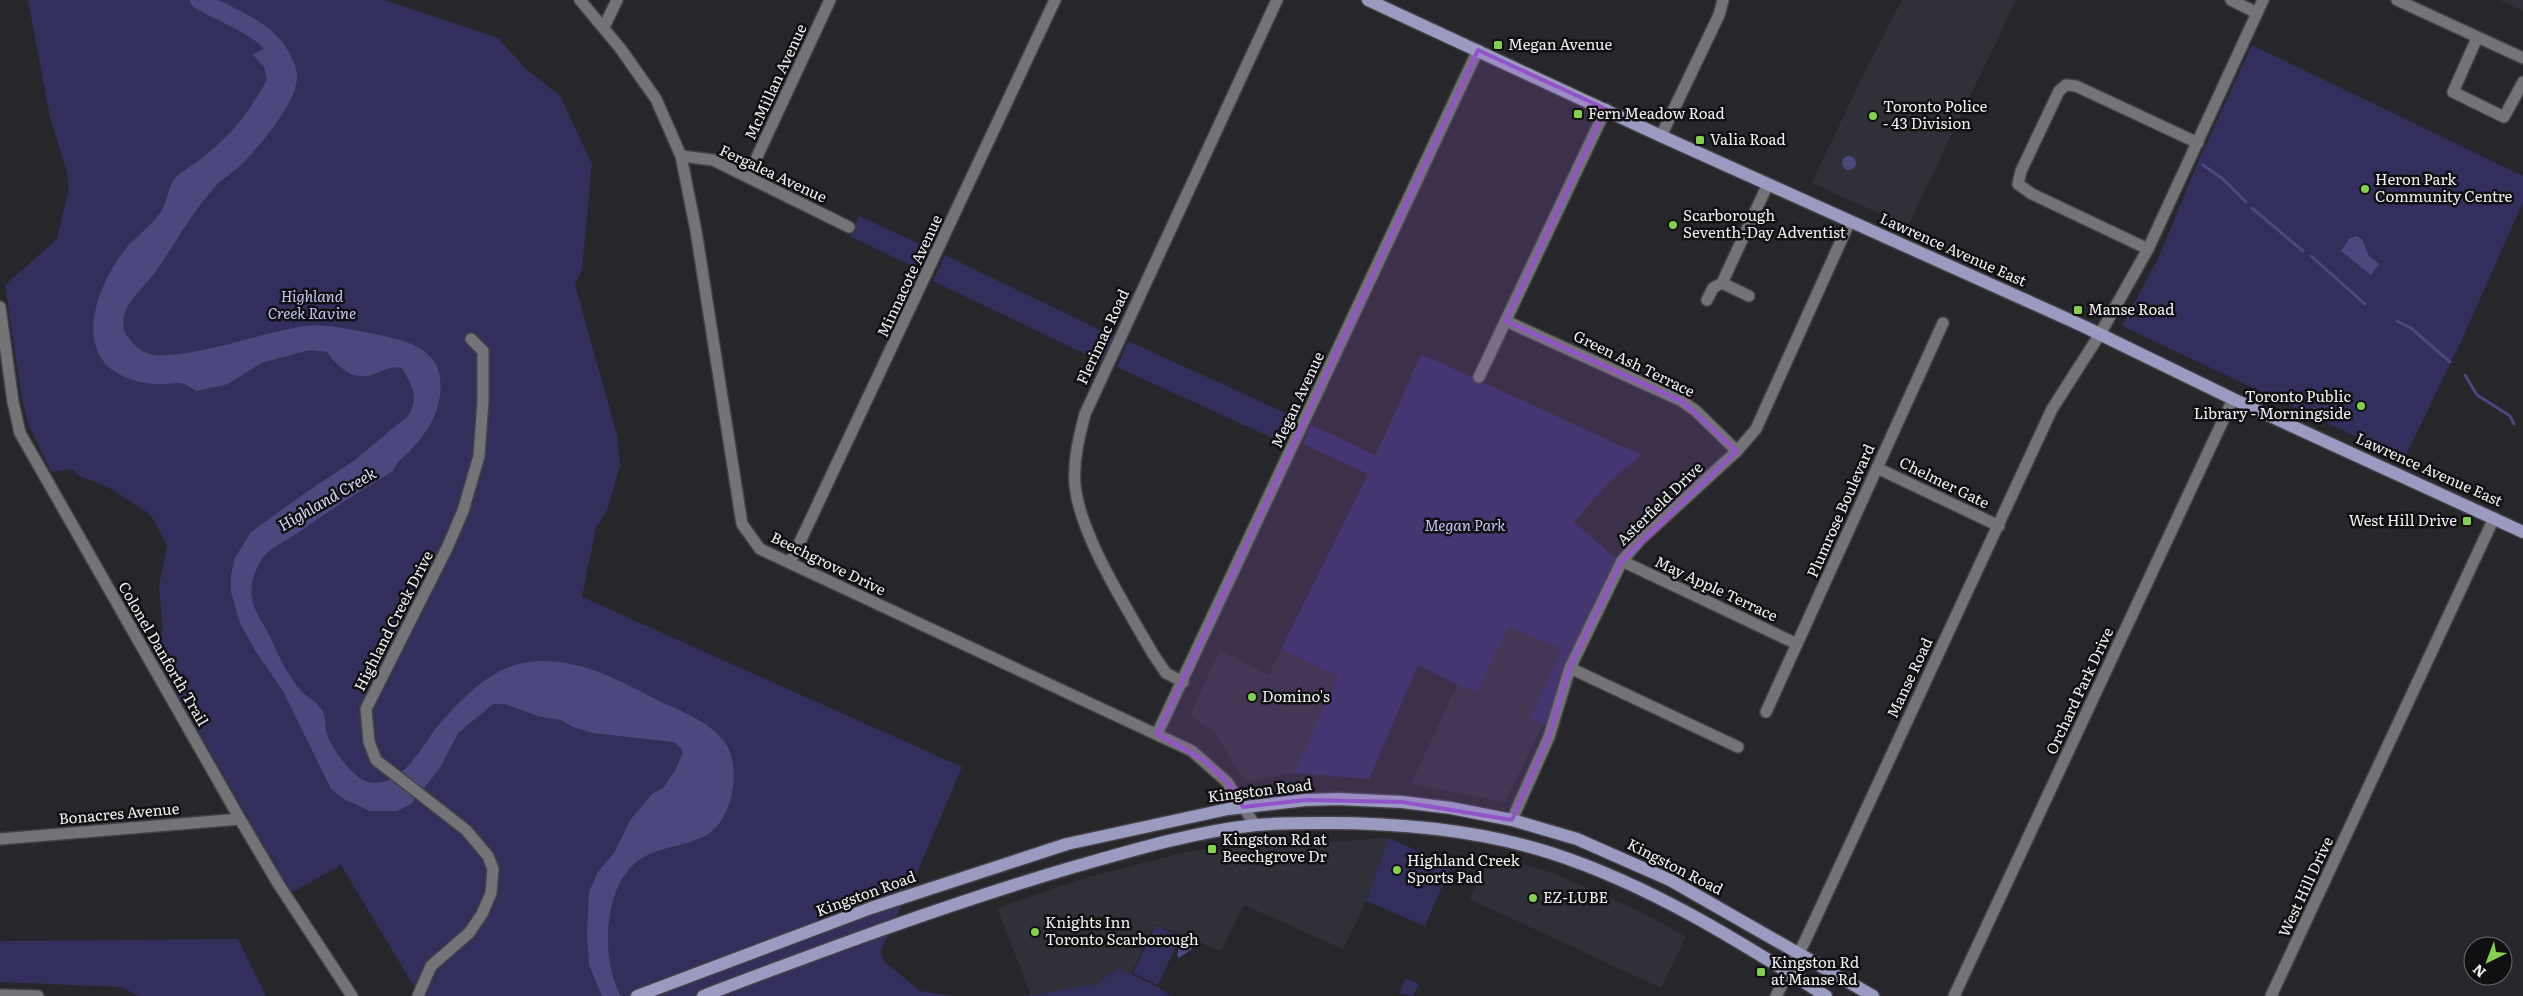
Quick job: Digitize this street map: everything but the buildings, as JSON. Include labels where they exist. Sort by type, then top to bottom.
[{"type":"main road","name":"Lawrence Avenue East","points":[[1368,0],[1606,108],[1661,136],[2100,334],[2234,399],[2523,532]]},
{"type":"main road","name":"Kingston Road","points":[[636,996],[818,928],[1067,844],[1243,807],[1306,800],[1402,802],[1451,808],[1512,820],[1577,840],[1623,858],[1670,880],[1873,996]]},
{"type":"main road","points":[[703,996],[974,896],[1146,846],[1255,825],[1391,823],[1487,837],[1532,848],[1593,869],[1645,891],[1730,936],[1826,996]]},
{"type":"street","name":"Beechgrove Drive","points":[[580,0],[604,28],[656,99],[680,156],[696,231],[742,524],[760,549],[1192,751],[1227,782],[1255,825]]},
{"type":"street","points":[[604,28],[616,0]]},
{"type":"street","name":"McMillan Avenue","points":[[748,176],[830,0]]},
{"type":"street","name":"Minnacote Avenue","points":[[790,563],[1055,0]]},
{"type":"street","name":"Flerimac Road","points":[[1183,682],[1166,673],[1153,654],[1083,522],[1075,485],[1076,452],[1085,414],[1093,395],[1277,0]]},
{"type":"street","points":[[1661,136],[1719,15],[1723,0]]},
{"type":"street","points":[[2231,0],[2257,13]]},
{"type":"street","name":"Manse Road","points":[[1776,996],[1799,952],[2052,409],[2100,334],[2148,248],[2264,0]]},
{"type":"street","points":[[2398,0],[2523,58]]},
{"type":"street","points":[[2477,38],[2453,92],[2504,117],[2523,82]]},
{"type":"street","name":"Megan Avenue","points":[[1158,734],[1478,50]]},
{"type":"street","points":[[2148,248],[2032,194],[2018,184],[2021,171],[2059,91],[2066,85],[2076,86],[2198,143]]},
{"type":"street","points":[[1479,377],[1606,108]]},
{"type":"street","name":"Fergalea Avenue","points":[[680,156],[713,160],[849,227]]},
{"type":"street","points":[[1707,300],[1713,288],[1722,283],[1768,184]]},
{"type":"street","name":"Asterfield Drive","points":[[1512,820],[1549,737],[1570,668],[1622,561],[1641,538],[1737,451],[1756,429],[1850,221]]},
{"type":"street","points":[[1722,283],[1748,296]]},
{"type":"street","name":"Colonel Danforth Trail","points":[[0,306],[13,402],[20,434],[278,884],[352,996]]},
{"type":"street","name":"Green Ash Terrace","points":[[1506,321],[1682,402],[1696,411],[1737,451]]},
{"type":"street","name":"Plumrose Boulevard","points":[[1766,712],[1943,323]]},
{"type":"street","name":"Highland Creek Drive","points":[[418,996],[431,966],[469,932],[482,914],[491,893],[494,868],[480,844],[376,760],[369,742],[366,709],[447,548],[463,511],[479,456],[484,401],[483,351],[471,339]]},
{"type":"street","name":"Orchard Park Drive","points":[[1954,996],[2234,399]]},
{"type":"street","name":"Chelmer Gate","points":[[1877,468],[1998,526]]},
{"type":"street","name":"West Hill Drive","points":[[2271,996],[2494,518]]},
{"type":"street","name":"May Apple Terrace","points":[[1622,561],[1797,644]]},
{"type":"street","points":[[1570,668],[1738,747]]},
{"type":"street","name":"Bonacres Avenue","points":[[0,839],[240,819]]},
{"type":"street","points":[[0,995],[38,996]]},
{"type":"highlighted area","points":[[1478,50],[1606,109],[1506,321],[1682,401],[1737,451],[1622,561],[1570,668],[1549,737],[1512,820],[1402,802],[1306,800],[1243,807],[1227,782],[1205,761],[1157,734]]},
{"type":"shaded area","points":[[1902,0],[2016,0],[1908,226],[1812,183],[1863,75]]},
{"type":"shaded area","points":[[2499,0],[2523,0],[2523,11]]},
{"type":"shaded area","points":[[1509,626],[1562,649],[1530,718],[1543,724],[1505,802],[1411,784],[1457,685],[1477,692]]},
{"type":"shaded area","points":[[1281,649],[1339,676],[1294,773],[1245,782],[1216,734],[1190,715],[1220,650],[1269,675]]},
{"type":"shaded area","points":[[1389,838],[1366,901],[1343,949],[1244,905],[1221,951],[1155,924],[1131,974],[1119,968],[1097,984],[1031,995],[997,908],[1082,879],[1190,851]]},
{"type":"shaded area","points":[[1491,855],[1553,873],[1639,911],[1686,937],[1661,988],[1470,899]]},
{"type":"green space","name":"Highland Creek Ravine","points":[[28,0],[384,0],[498,38],[525,68],[560,96],[592,164],[582,269],[575,285],[617,435],[620,465],[608,508],[596,528],[582,597],[962,767],[916,875],[880,952],[885,962],[920,991],[954,996],[424,996],[415,988],[341,865],[291,893],[149,646],[163,631],[159,586],[167,545],[150,514],[113,490],[81,477],[72,469],[51,472],[29,426],[22,400],[5,285],[57,239],[69,188],[67,172],[50,117]]},
{"type":"green space","points":[[2252,45],[2523,176],[2523,202],[2464,335],[2404,459],[2122,326],[2158,259],[2200,157]]},
{"type":"green space","points":[[859,216],[932,250],[922,271],[850,236]]},
{"type":"green space","points":[[945,255],[1114,337],[1102,362],[933,281]]},
{"type":"green space","points":[[1128,341],[1299,419],[1288,445],[1117,367]]},
{"type":"green space","name":"Megan Park","points":[[1421,354],[1641,455],[1608,483],[1574,522],[1616,559],[1570,653],[1545,725],[1530,718],[1562,649],[1509,626],[1477,692],[1418,665],[1369,779],[1294,773],[1338,676],[1281,649],[1368,474],[1303,444],[1311,425],[1376,455]]},
{"type":"green space","points":[[1389,838],[1451,866],[1425,926],[1366,901]]},
{"type":"green space","points":[[1156,925],[1180,937],[1158,985],[1133,973]]},
{"type":"green space","points":[[238,939],[266,996],[139,996],[121,987],[0,982],[0,941]]},
{"type":"green space","points":[[1119,968],[1156,986],[1171,996],[1024,996],[1097,984]]},
{"type":"green space","points":[[1406,978],[1419,984],[1413,996],[1399,993]]},
{"type":"water","points":[[278,40],[293,60],[297,75],[296,85],[286,108],[269,133],[252,153],[205,198],[153,275],[134,296],[128,305],[124,317],[123,324],[126,334],[140,350],[150,354],[164,355],[187,353],[299,327],[332,326],[394,338],[408,343],[421,349],[431,357],[438,368],[441,383],[439,401],[431,423],[408,453],[397,463],[393,471],[269,551],[261,561],[253,580],[251,593],[254,608],[283,663],[300,690],[321,709],[325,717],[326,731],[333,747],[350,769],[362,780],[381,782],[392,779],[411,763],[441,722],[474,689],[504,669],[532,662],[565,663],[614,678],[697,719],[707,725],[724,741],[730,752],[734,778],[728,806],[715,829],[697,840],[647,855],[627,872],[618,887],[612,905],[608,944],[614,981],[621,996],[602,996],[589,965],[587,935],[589,892],[598,872],[614,853],[631,819],[652,794],[663,788],[675,771],[683,753],[680,747],[674,742],[593,733],[573,727],[561,720],[541,717],[505,704],[493,704],[458,733],[440,768],[411,804],[397,811],[370,811],[342,798],[331,789],[283,691],[256,652],[240,623],[231,592],[231,575],[235,558],[251,532],[355,460],[409,415],[414,402],[414,396],[409,380],[402,368],[391,368],[365,376],[353,375],[343,369],[327,352],[309,350],[261,363],[228,384],[197,391],[182,383],[151,384],[136,381],[111,369],[100,356],[95,341],[96,307],[110,273],[128,246],[159,215],[175,178],[216,146],[248,111],[267,79],[264,67],[253,55]]},
{"type":"water","points":[[1846,156],[1852,156],[1856,163],[1852,170],[1846,170],[1842,166],[1842,160]]},
{"type":"water","points":[[2356,236],[2362,239],[2369,256],[2379,264],[2371,275],[2341,251],[2349,239]]},
{"type":"water","points":[[1187,941],[1191,944],[1192,949],[1179,958],[1177,956],[1179,946]]},
{"type":"waterway","name":"Highland Creek","points":[[199,0],[248,25],[259,33],[270,42],[284,64]]},
{"type":"waterway","points":[[2203,165],[2223,179],[2246,202]]},
{"type":"waterway","points":[[2252,208],[2303,251]]},
{"type":"waterway","points":[[2311,256],[2365,304]]},
{"type":"waterway","points":[[2397,321],[2411,328],[2450,362]]},
{"type":"waterway","points":[[2465,375],[2477,395],[2510,416],[2514,424]]},
{"type":"place","name":"Megan Avenue","points":[[1498,45]]},
{"type":"place","name":"Fern Meadow Road","points":[[1578,114]]},
{"type":"place","name":"Toronto Police - 43 Division","points":[[1873,116]]},
{"type":"place","name":"Valia Road","points":[[1700,140]]},
{"type":"place","name":"Heron Park Community Centre","points":[[2365,189]]},
{"type":"place","name":"Scarborough Seventh-Day Adventist","points":[[1673,225]]},
{"type":"place","name":"Manse Road","points":[[2078,310]]},
{"type":"place","name":"Toronto Public Library - Morningside","points":[[2361,406]]},
{"type":"place","name":"West Hill Drive","points":[[2467,521]]},
{"type":"place","name":"Domino's","points":[[1252,697]]},
{"type":"place","name":"Kingston Rd at Beechgrove Dr","points":[[1212,849]]},
{"type":"place","name":"Highland Creek Sports Pad","points":[[1397,870]]},
{"type":"place","name":"EZ-LUBE","points":[[1533,898]]},
{"type":"place","name":"Knights Inn Toronto Scarborough","points":[[1035,932]]},
{"type":"place","name":"Kingston Rd at Manse Rd","points":[[1761,972]]}]
